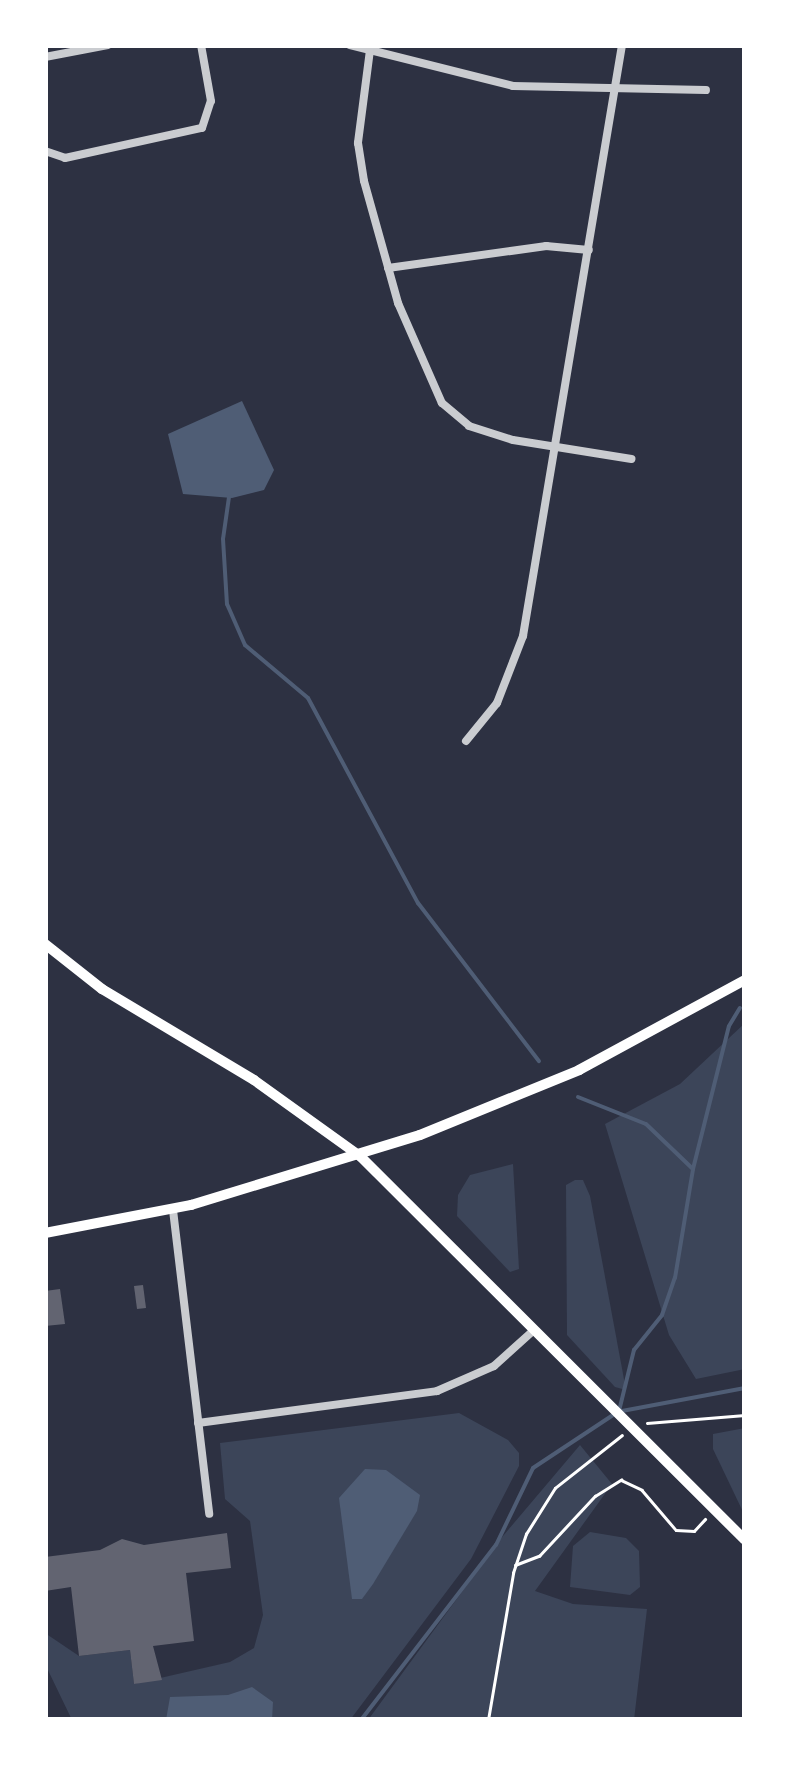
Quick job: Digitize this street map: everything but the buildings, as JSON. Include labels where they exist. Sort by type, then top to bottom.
[{"type":"main road","points":[[45,944],[102,989],[254,1080],[361,1157],[745,1540]]},
{"type":"main road","points":[[45,1233],[173,1210],[361,1157],[579,1070],[745,980]]},
{"type":"street","points":[[45,151],[65,158],[198,131],[211,108],[201,45]]},
{"type":"street","points":[[350,45],[513,86],[706,90]]},
{"type":"street","points":[[466,741],[497,704],[516,659],[622,45]]},
{"type":"street","points":[[45,57],[101,46]]},
{"type":"street","points":[[370,50],[358,142],[388,268],[420,364],[442,403],[469,426],[631,459]]},
{"type":"street","points":[[388,268],[546,246],[589,250]]},
{"type":"street","points":[[173,1210],[209,1514]]},
{"type":"street","points":[[198,1422],[437,1391],[494,1366],[534,1330]]},
{"type":"path","points":[[636,1427],[683,1416],[745,1415]]},
{"type":"path","points":[[488,1720],[515,1565],[548,1497],[626,1432]]},
{"type":"path","points":[[515,1565],[539,1556],[615,1482],[633,1483],[676,1530],[694,1531],[712,1510]]},
{"type":"shaded area","points":[[242,401],[274,470],[264,490],[232,498],[183,494],[168,434]]},
{"type":"shaded area","points":[[745,1023],[745,1369],[696,1379],[669,1335],[605,1124],[680,1084]]},
{"type":"shaded area","points":[[513,1164],[519,1269],[510,1272],[457,1216],[458,1195],[470,1175]]},
{"type":"shaded area","points":[[583,1180],[590,1196],[626,1390],[615,1387],[567,1335],[566,1185]]},
{"type":"shaded area","points":[[459,1413],[508,1440],[519,1453],[519,1466],[471,1559],[350,1720],[72,1720],[45,1664],[45,1633],[79,1656],[130,1650],[134,1684],[230,1662],[254,1648],[263,1615],[250,1521],[225,1499],[220,1443]]},
{"type":"shaded area","points":[[745,1428],[745,1516],[713,1449],[713,1434]]},
{"type":"shaded area","points":[[580,1445],[612,1484],[535,1591],[573,1604],[647,1609],[634,1720],[368,1720],[503,1536]]},
{"type":"shaded area","points":[[365,1469],[386,1470],[420,1495],[417,1511],[373,1584],[362,1599],[352,1599],[339,1498]]},
{"type":"shaded area","points":[[590,1532],[626,1538],[639,1551],[640,1587],[630,1595],[570,1587],[573,1546]]},
{"type":"shaded area","points":[[252,1687],[273,1702],[272,1720],[166,1720],[170,1697],[228,1695]]},
{"type":"waterway","points":[[229,497],[223,539],[227,604],[245,645],[308,698],[418,903],[539,1061]]},
{"type":"waterway","points":[[619,1411],[634,1350],[662,1315],[675,1278],[693,1169],[729,1026],[740,1008]]},
{"type":"waterway","points":[[578,1097],[646,1124],[693,1169]]},
{"type":"waterway","points":[[622,1411],[745,1388]]},
{"type":"waterway","points":[[361,1720],[496,1545],[533,1468],[613,1415]]}]
